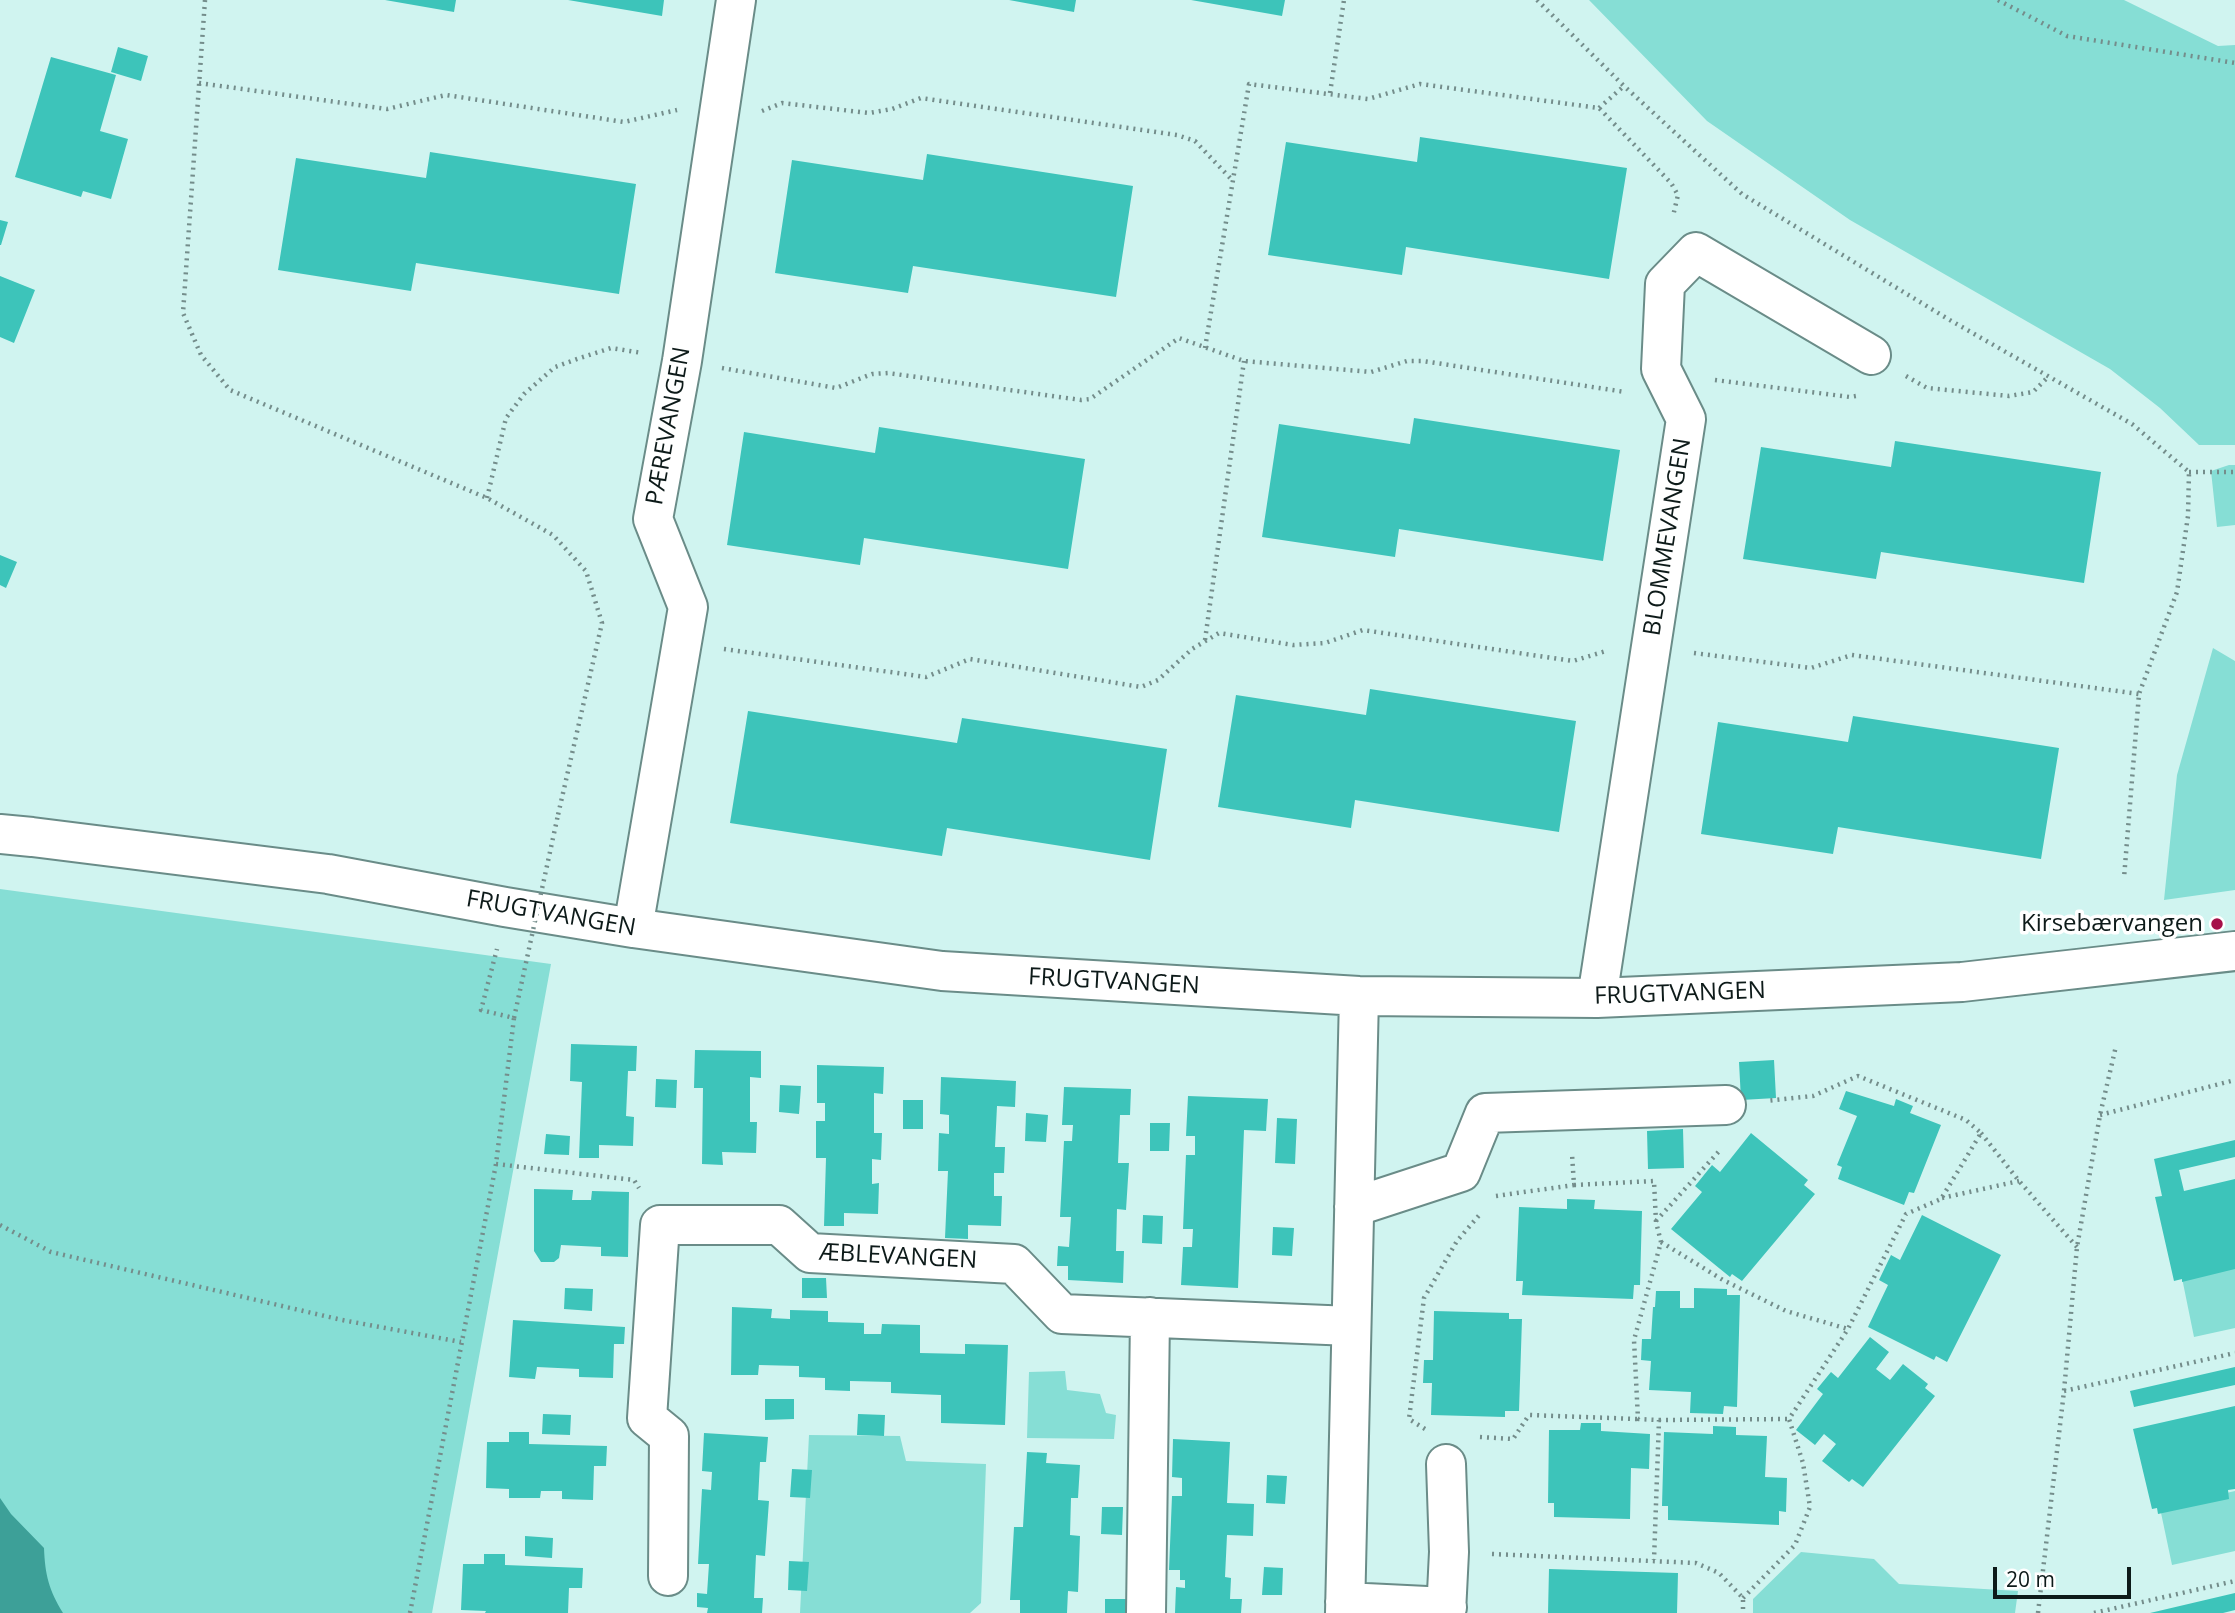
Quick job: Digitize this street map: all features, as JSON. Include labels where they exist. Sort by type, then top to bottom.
[{"type":"street","name":"PÆREVANGEN","points":[[633,928],[688,607],[653,519],[682,361],[736,0]]},
{"type":"street","points":[[1696,252],[1871,355]]},
{"type":"street","name":"BLOMMEVANGEN","points":[[1597,998],[1686,419],[1661,369],[1665,284],[1696,252]]},
{"type":"street","name":"FRUGTVANGEN","points":[[0,834],[328,874],[633,928],[942,971],[1359,996],[1597,998],[1962,982],[2235,951]]},
{"type":"street","points":[[1359,996],[1345,1607],[1446,1610],[1449,1552],[1446,1464]]},
{"type":"street","points":[[1354,1208],[1461,1172],[1485,1113],[1568,1110],[1727,1123]]},
{"type":"street","name":"ÆBLEVANGEN","points":[[660,1226],[779,1225],[810,1253],[1014,1264],[1062,1314],[1351,1326]]},
{"type":"street","points":[[660,1226],[647,1418],[669,1436],[668,1576]]},
{"type":"street","points":[[1146,1613],[1150,1317]]},
{"type":"path","points":[[205,0],[183,313],[201,355],[230,390],[487,498],[553,535],[586,571],[602,623],[514,1018],[496,1164],[410,1613]]},
{"type":"path","points":[[1329,93],[1344,0]]},
{"type":"path","points":[[1537,0],[1624,86],[1742,194],[1948,319],[2132,424],[2189,472],[2235,472]]},
{"type":"path","points":[[1998,0],[2067,36],[2235,63]]},
{"type":"path","points":[[1205,348],[1249,84],[1368,99],[1420,84],[1599,108],[1671,183],[1678,195],[1672,220],[1696,252]]},
{"type":"path","points":[[1599,108],[1624,86]]},
{"type":"path","points":[[487,498],[506,418],[524,394],[555,367],[611,348],[836,388],[872,374],[888,373],[1080,400],[1090,399],[1179,338],[1244,361],[1371,372],[1407,361],[1423,361],[1672,390],[1683,375],[1850,397],[1862,394]]},
{"type":"path","points":[[1871,355],[1927,388],[2008,396],[2033,392],[2049,376]]},
{"type":"path","points":[[681,644],[926,677],[970,659],[1141,687],[1158,680],[1192,649],[1205,641],[1244,361]]},
{"type":"path","points":[[1900,383],[1913,380]]},
{"type":"path","points":[[2124,877],[2138,694],[2177,592],[2188,516],[2189,472]]},
{"type":"path","points":[[497,948],[481,1010],[514,1018]]},
{"type":"path","points":[[2038,1613],[2064,1391],[2077,1247],[2100,1115],[2116,1046]]},
{"type":"path","points":[[1656,1222],[1727,1123],[1813,1096],[1858,1076],[1966,1120],[1981,1133],[2018,1181],[2077,1247]]},
{"type":"path","points":[[2100,1115],[2235,1080]]},
{"type":"path","points":[[1568,1110],[1574,1185]]},
{"type":"path","points":[[1941,1199],[1981,1133]]},
{"type":"path","points":[[496,1164],[634,1180],[660,1226]]},
{"type":"path","points":[[1446,1464],[1434,1434],[1409,1419],[1424,1298],[1457,1241],[1495,1196],[1574,1185],[1654,1181],[1656,1222],[1661,1242],[1634,1340],[1638,1419]]},
{"type":"path","points":[[1789,1419],[1848,1329],[1906,1214],[1941,1199],[2018,1181]]},
{"type":"path","points":[[0,1225],[51,1252],[342,1320],[461,1342]]},
{"type":"path","points":[[1661,1242],[1723,1280],[1786,1311],[1848,1329]]},
{"type":"path","points":[[2064,1391],[2235,1353]]},
{"type":"path","points":[[1474,1437],[1513,1439],[1528,1415],[1659,1420],[1789,1419]]},
{"type":"path","points":[[1743,1613],[1744,1598],[1795,1545],[1810,1507],[1803,1463],[1789,1419]]},
{"type":"path","points":[[1654,1560],[1659,1420]]},
{"type":"path","points":[[1449,1552],[1696,1563],[1719,1573],[1744,1598]]},
{"type":"path","points":[[2094,1613],[2235,1581]]},
{"type":"shaded area","points":[[1589,0],[2124,0],[2218,46],[2235,45],[2235,445],[2199,445],[2160,408],[2110,369],[1850,220],[1707,121]]},
{"type":"shaded area","points":[[2235,465],[2235,525],[2217,527],[2211,471]]},
{"type":"shaded area","points":[[2213,648],[2235,661],[2235,890],[2164,900],[2177,775]]},
{"type":"shaded area","points":[[0,889],[551,964],[432,1613],[0,1613]]},
{"type":"shaded area","points":[[2235,1266],[2235,1328],[2194,1337],[2182,1278]]},
{"type":"shaded area","points":[[1065,1371],[1067,1390],[1100,1394],[1106,1413],[1116,1415],[1114,1439],[1027,1438],[1029,1372]]},
{"type":"shaded area","points":[[809,1435],[900,1436],[906,1461],[986,1464],[981,1603],[970,1613],[800,1613]]},
{"type":"shaded area","points":[[2235,1491],[2235,1551],[2172,1565],[2160,1508]]},
{"type":"shaded area","points":[[0,1498],[11,1514],[44,1548],[49,1582],[63,1613],[0,1613]]},
{"type":"shaded area","points":[[1801,1552],[1874,1559],[1899,1584],[2018,1591],[2015,1613],[1753,1613],[1753,1599]]},
{"type":"building","points":[[385,0],[456,0],[454,12]]},
{"type":"building","points":[[568,0],[664,0],[662,16]]},
{"type":"building","points":[[1009,0],[1076,0],[1074,12]]},
{"type":"building","points":[[1191,0],[1285,0],[1282,16]]},
{"type":"building","points":[[118,47],[148,56],[141,81],[111,72]]},
{"type":"building","points":[[51,57],[116,75],[100,131],[128,139],[111,199],[83,191],[81,197],[15,177]]},
{"type":"building","points":[[1420,137],[1627,168],[1609,279],[1406,247],[1402,275],[1268,255],[1286,142],[1417,162]]},
{"type":"building","points":[[430,152],[636,184],[619,294],[416,263],[411,291],[278,270],[296,158],[426,178]]},
{"type":"building","points":[[927,154],[1133,186],[1116,297],[913,266],[908,293],[775,273],[792,160],[923,180]]},
{"type":"building","points":[[0,220],[8,222],[1,245],[0,245]]},
{"type":"building","points":[[0,276],[35,290],[14,343],[0,337]]},
{"type":"building","points":[[1414,418],[1620,450],[1603,561],[1399,529],[1395,557],[1262,537],[1279,424],[1410,444]]},
{"type":"building","points":[[879,427],[1085,459],[1068,569],[864,538],[860,565],[727,545],[744,432],[875,453]]},
{"type":"building","points":[[1895,441],[2101,472],[2084,583],[1881,552],[1876,579],[1743,559],[1761,447],[1891,467]]},
{"type":"building","points":[[0,555],[17,562],[6,588],[0,585]]},
{"type":"building","points":[[1370,689],[1576,721],[1559,832],[1355,800],[1351,828],[1218,807],[1236,695],[1366,715]]},
{"type":"building","points":[[748,711],[957,743],[962,718],[1167,749],[1150,860],[947,828],[942,856],[730,823]]},
{"type":"building","points":[[1853,716],[2059,748],[2041,859],[1838,827],[1833,854],[1701,834],[1718,722],[1848,742]]},
{"type":"building","points":[[571,1044],[637,1046],[636,1071],[628,1071],[626,1116],[634,1117],[633,1146],[599,1145],[599,1158],[579,1158],[582,1082],[570,1081]]},
{"type":"building","points":[[695,1050],[761,1051],[761,1078],[750,1077],[750,1122],[757,1122],[756,1153],[722,1152],[723,1165],[702,1164],[703,1088],[694,1088]]},
{"type":"building","points":[[1774,1060],[1776,1098],[1741,1100],[1739,1062]]},
{"type":"building","points":[[817,1065],[884,1067],[883,1094],[874,1093],[874,1133],[882,1133],[881,1160],[872,1159],[872,1184],[879,1183],[878,1214],[844,1213],[844,1226],[824,1226],[826,1158],[816,1158],[816,1121],[825,1121],[825,1103],[817,1103]]},
{"type":"building","points":[[941,1077],[1016,1081],[1015,1107],[997,1106],[995,1147],[1005,1147],[1004,1173],[994,1173],[994,1196],[1002,1196],[1001,1226],[968,1225],[968,1239],[945,1238],[948,1171],[938,1171],[939,1133],[949,1134],[949,1115],[940,1114]]},
{"type":"building","points":[[656,1079],[677,1080],[676,1108],[655,1107]]},
{"type":"building","points":[[780,1085],[801,1086],[799,1114],[779,1112]]},
{"type":"building","points":[[1064,1087],[1131,1089],[1130,1115],[1120,1115],[1118,1163],[1129,1163],[1126,1210],[1117,1209],[1116,1251],[1124,1251],[1123,1283],[1068,1280],[1068,1266],[1057,1266],[1058,1246],[1069,1247],[1071,1217],[1060,1217],[1064,1141],[1072,1141],[1073,1125],[1062,1125]]},
{"type":"building","points":[[1846,1091],[1894,1106],[1896,1099],[1913,1106],[1910,1113],[1941,1125],[1914,1193],[1909,1192],[1904,1205],[1838,1179],[1842,1167],[1837,1165],[1857,1116],[1839,1109]]},
{"type":"building","points":[[1188,1096],[1268,1099],[1266,1131],[1244,1130],[1238,1288],[1181,1285],[1183,1247],[1192,1247],[1193,1229],[1183,1229],[1186,1155],[1195,1155],[1195,1136],[1186,1136]]},
{"type":"building","points":[[903,1100],[923,1100],[923,1129],[903,1129]]},
{"type":"building","points":[[1026,1113],[1048,1115],[1046,1142],[1025,1141]]},
{"type":"building","points":[[1277,1118],[1297,1119],[1295,1164],[1275,1163]]},
{"type":"building","points":[[1150,1123],[1170,1123],[1169,1151],[1150,1151]]},
{"type":"building","points":[[1683,1129],[1684,1168],[1648,1169],[1647,1131]]},
{"type":"building","points":[[1751,1133],[1808,1180],[1804,1185],[1815,1194],[1742,1281],[1732,1274],[1730,1277],[1671,1229],[1702,1192],[1695,1186],[1712,1165],[1720,1172]]},
{"type":"building","points":[[546,1134],[570,1136],[569,1155],[544,1154]]},
{"type":"building","points":[[2235,1140],[2235,1157],[2179,1170],[2184,1191],[2235,1179],[2235,1269],[2182,1282],[2182,1279],[2174,1281],[2155,1197],[2162,1196],[2154,1159]]},
{"type":"building","points":[[534,1189],[573,1190],[572,1200],[591,1200],[592,1191],[629,1192],[628,1257],[601,1256],[601,1247],[561,1245],[559,1258],[554,1262],[541,1262],[534,1251]]},
{"type":"building","points":[[1567,1199],[1595,1200],[1594,1209],[1642,1211],[1640,1285],[1634,1285],[1633,1299],[1522,1295],[1523,1281],[1516,1281],[1519,1207],[1567,1209]]},
{"type":"building","points":[[1143,1215],[1163,1216],[1162,1244],[1142,1243]]},
{"type":"building","points":[[1922,1215],[2001,1255],[1947,1362],[1936,1356],[1934,1360],[1868,1327],[1888,1285],[1879,1280],[1891,1255],[1900,1260]]},
{"type":"building","points":[[1273,1227],[1294,1228],[1292,1256],[1272,1255]]},
{"type":"building","points":[[802,1278],[826,1278],[827,1298],[802,1298]]},
{"type":"building","points":[[565,1288],[593,1289],[592,1311],[564,1309]]},
{"type":"building","points":[[1694,1288],[1727,1289],[1727,1295],[1740,1295],[1737,1407],[1724,1406],[1723,1414],[1690,1413],[1691,1392],[1649,1390],[1651,1361],[1641,1360],[1642,1339],[1651,1339],[1656,1291],[1680,1291],[1680,1308],[1694,1308]]},
{"type":"building","points":[[732,1307],[772,1309],[771,1318],[790,1319],[790,1310],[828,1311],[828,1322],[864,1323],[864,1334],[881,1334],[882,1324],[920,1325],[920,1353],[965,1354],[965,1344],[1008,1345],[1005,1425],[941,1423],[941,1395],[891,1393],[891,1382],[850,1381],[850,1391],[825,1390],[825,1378],[799,1377],[799,1366],[759,1365],[758,1375],[731,1375]]},
{"type":"building","points":[[1434,1311],[1509,1313],[1509,1319],[1522,1319],[1519,1411],[1505,1411],[1505,1417],[1431,1415],[1432,1383],[1423,1383],[1424,1360],[1433,1360]]},
{"type":"building","points":[[513,1320],[625,1327],[624,1344],[614,1344],[613,1378],[579,1377],[579,1369],[537,1367],[535,1379],[509,1377]]},
{"type":"building","points":[[1870,1337],[1889,1352],[1876,1369],[1890,1380],[1903,1364],[1928,1384],[1925,1388],[1935,1396],[1863,1487],[1852,1479],[1849,1482],[1822,1461],[1836,1444],[1824,1434],[1815,1445],[1796,1430],[1823,1394],[1817,1389],[1831,1372],[1838,1378]]},
{"type":"building","points":[[2235,1367],[2235,1385],[2134,1407],[2130,1391]]},
{"type":"building","points":[[765,1399],[794,1399],[794,1419],[765,1420]]},
{"type":"building","points":[[2235,1406],[2235,1489],[2228,1490],[2229,1499],[2158,1514],[2157,1508],[2152,1509],[2133,1429]]},
{"type":"building","points":[[543,1414],[571,1415],[570,1435],[542,1434]]},
{"type":"building","points":[[858,1414],[885,1415],[884,1436],[857,1435]]},
{"type":"building","points":[[1581,1423],[1601,1423],[1601,1431],[1650,1434],[1649,1469],[1631,1468],[1630,1519],[1554,1517],[1554,1503],[1548,1503],[1549,1430],[1580,1430]]},
{"type":"building","points":[[1713,1426],[1736,1427],[1736,1435],[1767,1436],[1765,1477],[1787,1478],[1786,1512],[1779,1511],[1779,1525],[1668,1520],[1668,1506],[1662,1506],[1664,1432],[1713,1434]]},
{"type":"building","points":[[509,1432],[529,1432],[529,1444],[607,1446],[606,1466],[594,1466],[593,1500],[562,1499],[562,1491],[541,1491],[540,1498],[509,1498],[509,1489],[486,1488],[487,1442],[509,1442]]},
{"type":"building","points":[[704,1433],[768,1437],[766,1462],[760,1462],[758,1500],[769,1501],[765,1556],[756,1555],[754,1598],[763,1598],[762,1613],[707,1613],[708,1608],[697,1607],[697,1593],[707,1594],[709,1564],[698,1564],[702,1489],[711,1490],[712,1472],[702,1471]]},
{"type":"building","points":[[1173,1439],[1230,1442],[1227,1503],[1254,1504],[1253,1536],[1227,1535],[1225,1577],[1231,1578],[1230,1599],[1242,1599],[1241,1613],[1175,1613],[1176,1587],[1185,1588],[1185,1580],[1180,1580],[1180,1570],[1169,1570],[1172,1496],[1182,1496],[1182,1478],[1172,1477]]},
{"type":"building","points":[[1027,1452],[1047,1453],[1046,1463],[1080,1465],[1078,1498],[1071,1498],[1070,1535],[1080,1536],[1078,1592],[1068,1591],[1067,1613],[1020,1613],[1020,1600],[1010,1600],[1014,1527],[1023,1527]]},
{"type":"building","points":[[792,1469],[812,1470],[810,1498],[790,1497]]},
{"type":"building","points":[[1267,1475],[1287,1476],[1285,1504],[1266,1503]]},
{"type":"building","points":[[1102,1507],[1123,1507],[1122,1535],[1101,1534]]},
{"type":"building","points":[[525,1536],[553,1538],[552,1558],[525,1556]]},
{"type":"building","points":[[484,1554],[505,1554],[505,1565],[583,1568],[582,1588],[569,1588],[568,1613],[485,1613],[486,1611],[461,1610],[463,1564],[484,1564]]},
{"type":"building","points":[[789,1561],[809,1562],[807,1591],[788,1590]]},
{"type":"building","points":[[1264,1567],[1283,1568],[1282,1595],[1262,1595]]},
{"type":"building","points":[[1549,1569],[1678,1573],[1677,1613],[1548,1613]]},
{"type":"building","points":[[2235,1593],[2235,1610],[2223,1613],[2150,1613]]},
{"type":"building","points":[[1105,1599],[1126,1599],[1126,1613],[1105,1613]]},
{"type":"place","name":"Kirsebærvangen","points":[[2217,924]]}]
